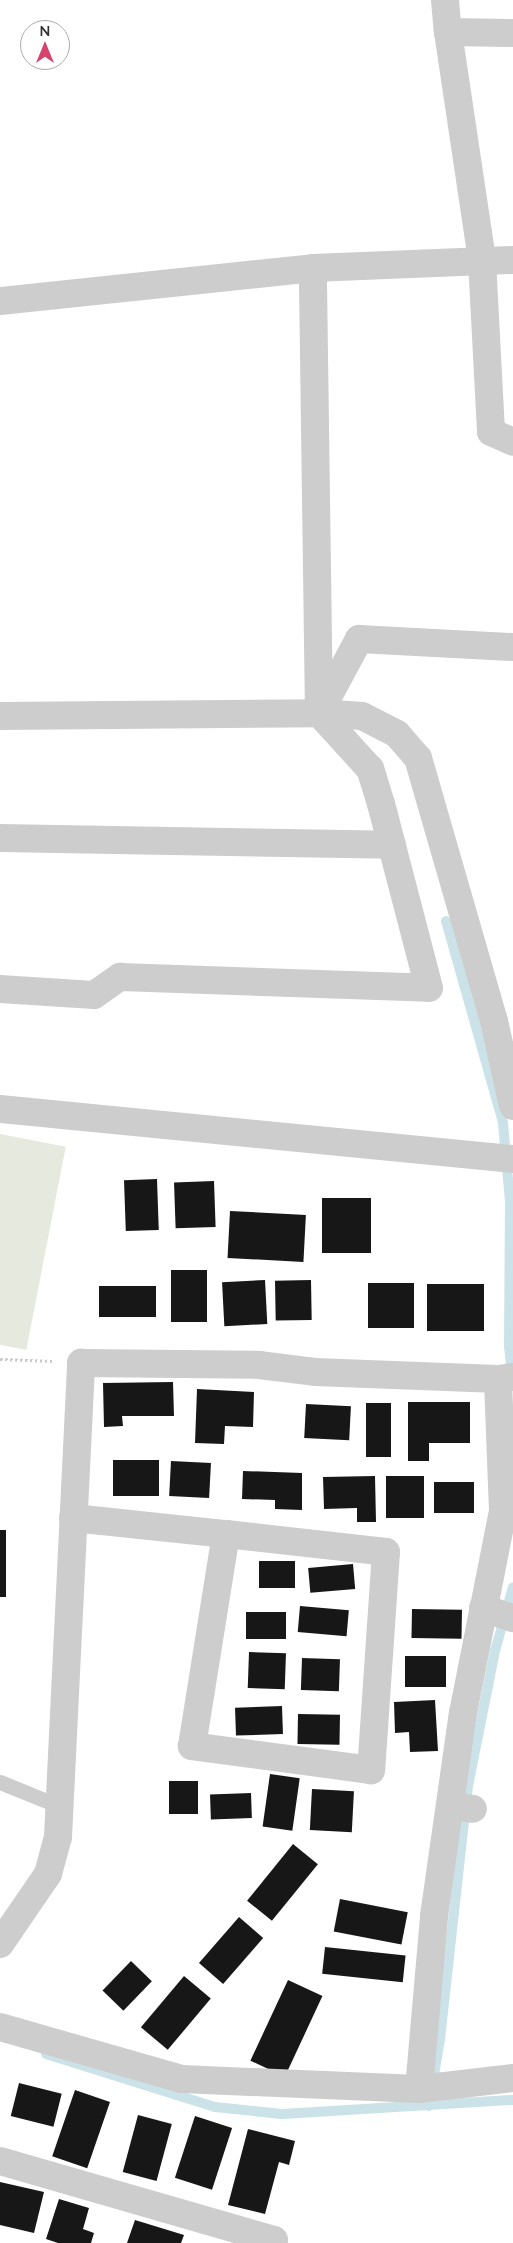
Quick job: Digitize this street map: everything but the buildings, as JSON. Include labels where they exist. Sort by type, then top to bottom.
[{"type":"street","points":[[445,0],[448,32],[482,260],[491,432],[513,442]]},
{"type":"street","points":[[448,32],[513,33]]},
{"type":"street","points":[[0,301],[313,268],[513,260]]},
{"type":"street","points":[[0,989],[94,995],[120,977],[429,988],[370,769],[319,713],[313,268]]},
{"type":"street","points":[[319,713],[359,639],[513,647]]},
{"type":"street","points":[[0,716],[319,713],[362,716],[397,734],[418,758],[494,1021],[513,1106]]},
{"type":"street","points":[[0,838],[392,845]]},
{"type":"street","points":[[0,1109],[513,1158]]},
{"type":"street","points":[[0,1944],[48,1874],[58,1838],[81,1362],[259,1365],[315,1372],[506,1378],[507,1481],[503,1511],[463,1713],[461,1808],[434,1916],[420,2089]]},
{"type":"street","points":[[73,1518],[226,1534],[386,1552],[371,1770],[192,1746],[226,1534]]},
{"type":"street","points":[[484,1608],[512,1618]]},
{"type":"street","points":[[0,2026],[181,2079],[420,2089],[513,2078]]},
{"type":"street","points":[[0,2161],[274,2240],[273,2243]]},
{"type":"lane","points":[[0,1782],[59,1806]]},
{"type":"path","points":[[0,1359],[81,1362]]},
{"type":"shaded area","points":[[0,1134],[66,1147],[26,1350],[0,1345]]},
{"type":"waterway","points":[[446,921],[503,1123],[510,1201],[509,1346],[512,1377]]},
{"type":"waterway","points":[[429,2106],[440,2039],[468,1786],[495,1651],[513,1587]]},
{"type":"waterway","points":[[46,2054],[215,2107],[282,2114],[513,2100]]}]
